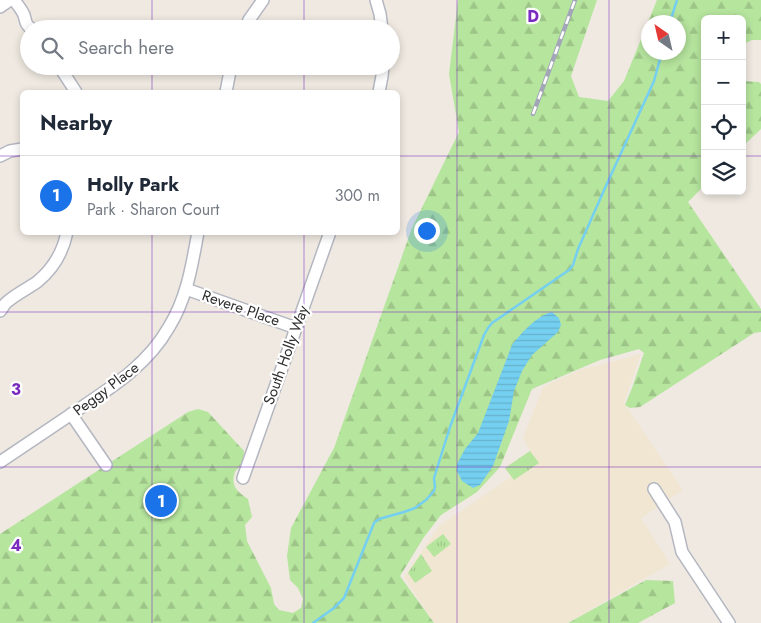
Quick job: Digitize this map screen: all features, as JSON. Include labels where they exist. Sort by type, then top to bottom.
[{"type":"street","points":[[0,7],[10,0]]},
{"type":"street","points":[[14,0],[24,14],[24,20]]},
{"type":"street","points":[[249,20],[262,0]]},
{"type":"street","points":[[376,0],[381,20]]},
{"type":"street","points":[[65,75],[75,90]]},
{"type":"street","points":[[226,90],[229,75]]},
{"type":"street","points":[[379,90],[382,75]]},
{"type":"street","points":[[0,156],[20,148]]},
{"type":"street","points":[[2,306],[37,282],[48,272],[58,258],[66,235]]},
{"type":"street","name":"Peggy Place","points":[[0,462],[117,384],[154,350],[170,327],[186,289],[197,235]]},
{"type":"street","name":"South Holly Way","points":[[243,478],[329,235]]},
{"type":"street","name":"Revere Place","points":[[186,289],[296,328]]},
{"type":"street","points":[[71,414],[106,464]]},
{"type":"street","points":[[654,489],[675,522],[682,552],[730,623]]},
{"type":"shaded area","points":[[641,354],[624,403],[683,490],[641,518],[670,564],[567,623],[434,623],[404,577],[439,526],[511,477],[505,468],[530,451],[523,438],[543,387],[580,370]]},
{"type":"green space","points":[[458,0],[597,0],[571,76],[579,97],[608,101],[624,81],[641,39],[641,60],[686,60],[686,15],[651,15],[657,0],[761,0],[761,40],[752,40],[746,43],[746,15],[701,15],[701,189],[688,202],[761,309],[761,332],[754,333],[640,407],[630,408],[625,405],[644,353],[639,349],[600,360],[532,389],[500,467],[477,492],[441,515],[424,537],[400,576],[434,623],[0,623],[0,534],[188,412],[198,409],[208,412],[244,451],[243,461],[235,471],[234,485],[248,499],[252,517],[245,525],[247,541],[271,588],[274,604],[279,610],[293,613],[301,608],[303,599],[298,588],[290,580],[287,556],[291,528],[334,448],[412,228],[459,132],[449,74]]},
{"type":"green space","points":[[746,81],[759,82],[761,84],[761,129],[746,143]]},
{"type":"green space","points":[[530,451],[539,463],[514,480],[505,468]]},
{"type":"green space","points":[[443,534],[451,544],[434,557],[426,547]]},
{"type":"green space","points":[[421,554],[432,571],[415,583],[408,573]]},
{"type":"green space","points":[[646,580],[673,581],[675,603],[638,623],[568,623]]},
{"type":"water","points":[[552,312],[559,318],[561,325],[558,332],[532,355],[522,371],[514,391],[509,421],[493,466],[480,485],[473,488],[462,481],[457,471],[457,464],[465,449],[478,433],[512,345],[535,321]]},
{"type":"waterway","points":[[672,15],[677,0]]},
{"type":"waterway","points":[[313,623],[334,608],[344,598],[374,523],[379,519],[415,508],[434,491],[434,478],[450,427],[484,335],[492,323],[569,270],[573,265],[578,249],[654,81],[660,60]]},
{"type":"railway","points":[[533,114],[575,0]]},
{"type":"place","name":"Holly Park","points":[[161,501]]}]
